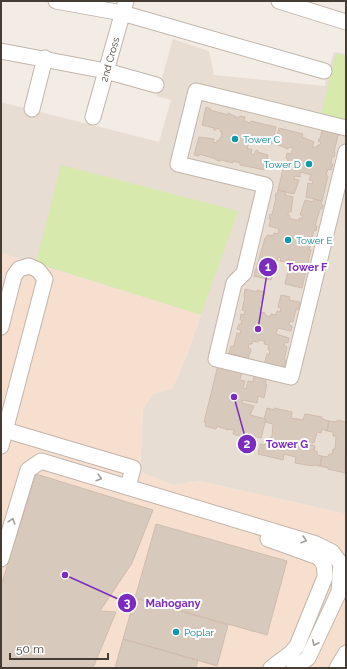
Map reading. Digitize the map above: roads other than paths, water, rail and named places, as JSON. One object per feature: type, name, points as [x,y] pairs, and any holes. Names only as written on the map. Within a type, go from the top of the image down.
[{"type":"street","points":[[56,1],[124,7],[324,71]]},
{"type":"street","points":[[280,1],[346,22]]},
{"type":"street","name":"2nd Cross","points":[[93,117],[124,7]]},
{"type":"street","points":[[1,51],[45,58],[106,71],[156,85]]},
{"type":"street","points":[[32,109],[45,58]]},
{"type":"street","points":[[346,128],[196,91],[178,164],[265,185],[244,273],[234,284],[216,359],[291,377],[340,205],[346,152]]},
{"type":"street","points":[[1,327],[14,276],[20,269],[29,266],[38,270],[45,279],[1,446]]},
{"type":"street","points":[[5,430],[133,468],[128,487]]},
{"type":"street","points":[[1,559],[28,470],[41,461],[316,544],[332,552],[341,564],[339,592],[308,658],[294,668]]},
{"type":"street","points":[[212,520],[318,557],[323,561],[325,569],[324,577],[298,646],[271,668]]},
{"type":"street","points":[[337,668],[346,653]]},
{"type":"place","name":"Tower C","points":[[235,139]]},
{"type":"place","name":"Tower D","points":[[309,164]]},
{"type":"place","name":"Tower E","points":[[288,240]]},
{"type":"place","name":"Tower F","points":[[258,329]]},
{"type":"place","name":"Tower G","points":[[234,397]]},
{"type":"place","name":"Mahogany","points":[[65,575]]},
{"type":"place","name":"Poplar","points":[[176,632]]}]
